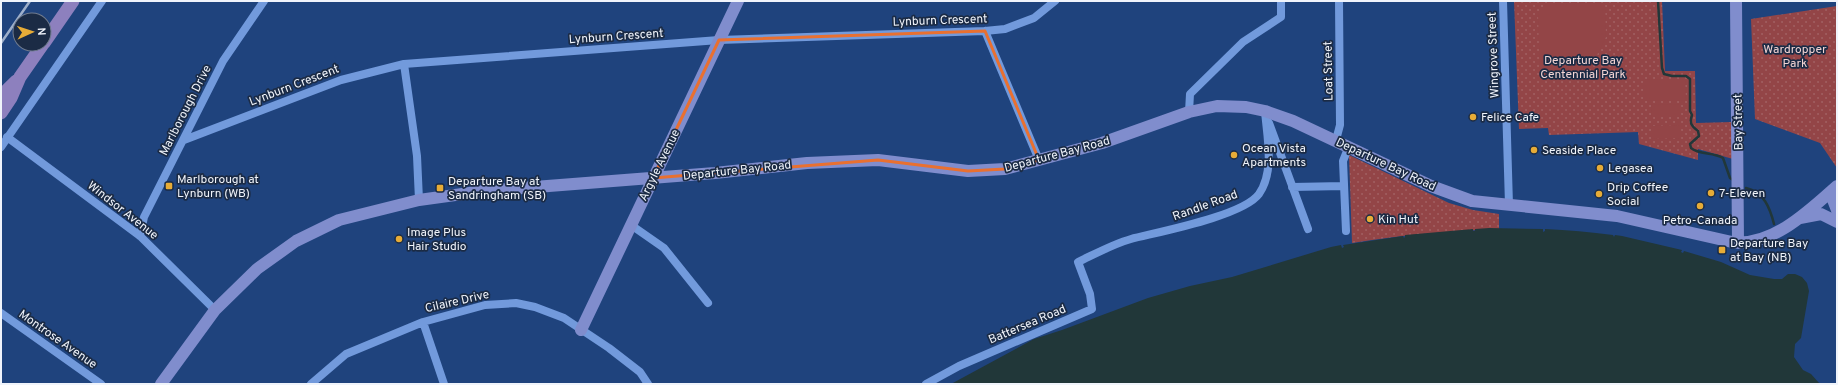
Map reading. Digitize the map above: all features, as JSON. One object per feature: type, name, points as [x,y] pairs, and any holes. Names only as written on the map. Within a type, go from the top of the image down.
[{"type":"main road","points":[[52,31],[73,1]]},
{"type":"main road","name":"Argyle Avenue","points":[[581,330],[738,1]]},
{"type":"main road","name":"Bay Street","points":[[1736,1],[1738,243]]},
{"type":"main road","points":[[1,96],[20,77],[38,52]]},
{"type":"main road","points":[[1,113],[11,98],[20,77]]},
{"type":"main road","name":"Departure Bay Road","points":[[161,384],[215,310],[257,269],[296,241],[339,220],[419,200],[484,191],[654,178],[807,163],[878,160],[968,171],[1005,169],[1102,143],[1189,112],[1217,106],[1246,107],[1265,110],[1336,140],[1431,186],[1459,197],[1490,204],[1574,210],[1617,216],[1738,243],[1761,240],[1797,218],[1834,189]]},
{"type":"main road","points":[[1834,189],[1837,210]]},
{"type":"main road","points":[[1797,218],[1821,214],[1837,222]]},
{"type":"street","points":[[1,147],[102,1]]},
{"type":"street","name":"Marlborough Drive","points":[[140,236],[144,217],[223,61],[264,1]]},
{"type":"street","name":"Lynburn Crescent","points":[[184,140],[341,80],[404,64],[719,40],[985,31],[1004,29],[1034,18],[1055,1]]},
{"type":"street","points":[[1189,112],[1190,94],[1242,42],[1281,17],[1281,1]]},
{"type":"street","name":"Loat Street","points":[[1336,140],[1340,125],[1339,1]]},
{"type":"street","name":"Wingrove Street","points":[[1503,1],[1509,205]]},
{"type":"street","points":[[985,31],[1039,160]]},
{"type":"street","points":[[404,64],[417,156],[419,200]]},
{"type":"street","points":[[1265,110],[1308,229]]},
{"type":"street","name":"Randle Road","points":[[1078,262],[1129,240],[1177,229],[1241,207],[1258,194],[1266,177],[1269,153],[1265,110]]},
{"type":"street","name":"Windsor Avenue","points":[[7,137],[140,236],[215,310]]},
{"type":"street","points":[[1346,231],[1343,161],[1348,146]]},
{"type":"street","points":[[1292,187],[1344,186]]},
{"type":"street","points":[[631,225],[664,248],[708,303]]},
{"type":"street","name":"Battersea Road","points":[[926,384],[959,366],[1092,309],[1090,294],[1078,262]]},
{"type":"street","name":"Cilaire Drive","points":[[311,384],[346,354],[422,322],[485,305],[516,303],[535,307],[564,318],[640,372],[648,384]]},
{"type":"street","name":"Montrose Avenue","points":[[1,313],[101,384]]},
{"type":"street","points":[[422,322],[444,384]]},
{"type":"highlighted area","points":[[985,31],[1039,160],[1005,169],[968,171],[878,160],[653,178],[719,40]]},
{"type":"green space","name":"Departure Bay Centennial Park","points":[[1514,1],[1662,1],[1665,71],[1695,71],[1696,123],[1732,122],[1733,159],[1698,149],[1698,160],[1639,144],[1638,132],[1549,135],[1548,128],[1519,129]]},
{"type":"green space","points":[[1605,3],[1606,37],[1594,61],[1580,73],[1562,77],[1540,77],[1538,13],[1545,5]]},
{"type":"green space","name":"Wardropper Park","points":[[1837,6],[1837,168],[1820,143],[1755,119],[1751,19]]},
{"type":"green space","points":[[1685,79],[1686,100],[1644,101],[1644,80]]},
{"type":"green space","points":[[1679,104],[1679,117],[1652,117],[1651,105]]},
{"type":"green space","points":[[1679,125],[1679,138],[1652,139],[1652,126]]},
{"type":"green space","points":[[1349,155],[1449,203],[1473,210],[1499,214],[1499,229],[1426,234],[1352,243]]},
{"type":"shaded area","points":[[1473,229],[1473,231],[1475,231],[1475,229],[1543,229],[1543,232],[1545,229],[1554,229],[1613,235],[1614,237],[1615,235],[1622,236],[1682,250],[1681,252],[1683,253],[1684,251],[1721,262],[1750,275],[1774,279],[1782,279],[1788,274],[1795,274],[1802,277],[1807,283],[1809,291],[1801,338],[1795,344],[1794,357],[1803,370],[1811,374],[1820,384],[951,384],[1034,339],[1148,298],[1190,286],[1232,277],[1331,247],[1341,245],[1342,248],[1344,247],[1343,245],[1403,236],[1404,238],[1405,235]]},
{"type":"waterway","points":[[1658,1],[1662,68],[1664,74],[1672,76],[1686,76],[1690,79],[1691,123],[1698,131],[1699,136],[1690,144],[1691,148],[1698,152],[1723,158],[1730,178],[1733,180]]},
{"type":"waterway","points":[[1746,188],[1762,197],[1768,207],[1774,224]]},
{"type":"railway","points":[[1,43],[30,1]]},
{"type":"place","name":"Felice Cafe","points":[[1473,117]]},
{"type":"place","name":"Seaside Place","points":[[1534,150]]},
{"type":"place","name":"Ocean Vista Apartments","points":[[1234,155]]},
{"type":"place","name":"Legasea","points":[[1600,168]]},
{"type":"place","name":"Marlborough at Lynburn (WB)","points":[[169,186]]},
{"type":"place","name":"Departure Bay at Sandringham (SB)","points":[[440,188]]},
{"type":"place","name":"7-Eleven","points":[[1711,193]]},
{"type":"place","name":"Drip Coffee Social","points":[[1599,194]]},
{"type":"place","name":"Petro-Canada","points":[[1700,206]]},
{"type":"place","name":"Kin Hut","points":[[1370,219]]},
{"type":"place","name":"Image Plus Hair Studio","points":[[399,239]]},
{"type":"place","name":"Departure Bay at Bay (NB)","points":[[1722,250]]}]
